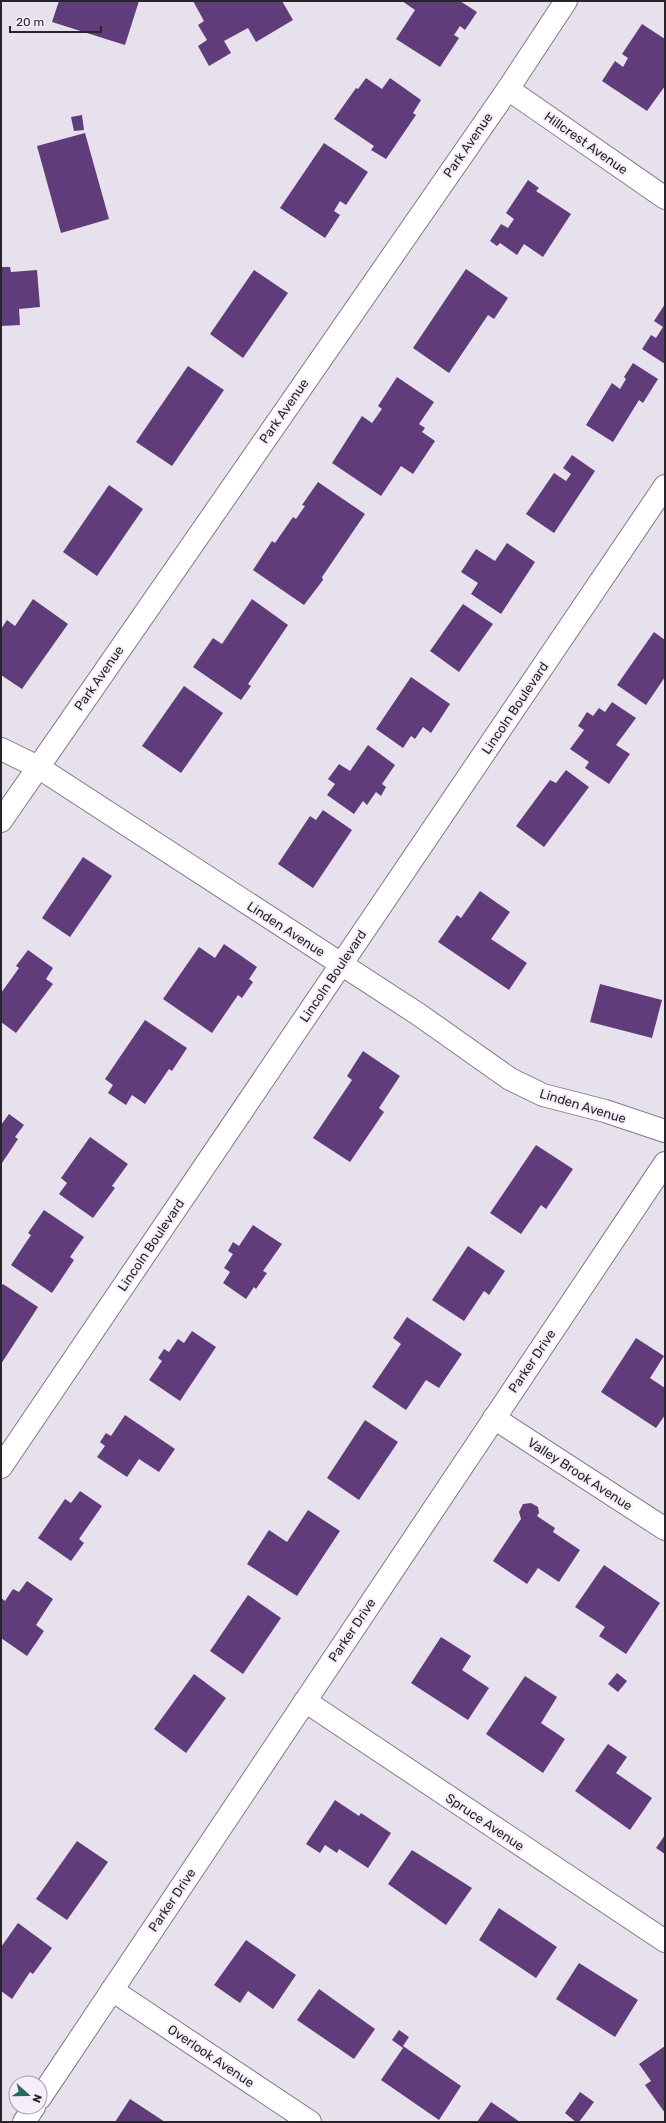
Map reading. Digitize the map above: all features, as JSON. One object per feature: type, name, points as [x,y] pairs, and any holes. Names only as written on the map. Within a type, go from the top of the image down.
[{"type":"street","name":"Park Avenue","points":[[1,821],[508,88],[566,1]]},
{"type":"street","name":"Hillcrest Avenue","points":[[508,88],[665,198]]},
{"type":"street","name":"Lincoln Boulevard","points":[[1,1467],[665,486]]},
{"type":"street","name":"Linden Avenue","points":[[1,749],[38,767],[418,1014],[510,1079],[543,1095],[605,1111],[665,1131]]},
{"type":"street","name":"Parker Drive","points":[[48,2086],[665,1163]]},
{"type":"street","name":"Valley Brook Avenue","points":[[494,1418],[665,1529]]},
{"type":"street","name":"Spruce Avenue","points":[[305,1701],[665,1941]]},
{"type":"street","name":"Overlook Avenue","points":[[112,1990],[310,2122]]},
{"type":"building","points":[[59,1],[139,1],[125,45],[52,22]]},
{"type":"building","points":[[193,1],[282,1],[293,20],[256,42],[248,28],[224,41],[231,53],[209,66],[198,46],[207,40],[198,25],[204,21]]},
{"type":"building","points":[[402,1],[460,1],[477,12],[465,30],[460,26],[454,35],[459,38],[440,67],[396,39],[415,10]]},
{"type":"building","points":[[642,24],[665,39],[665,86],[647,111],[602,81],[615,61],[623,67],[628,58],[622,54]]},
{"type":"building","points":[[366,78],[382,89],[390,78],[421,100],[413,113],[416,115],[386,159],[371,150],[374,146],[334,119],[356,88],[358,89]]},
{"type":"building","points":[[82,115],[84,130],[74,131],[71,117]]},
{"type":"building","points":[[85,133],[109,219],[61,233],[37,146]]},
{"type":"building","points":[[324,143],[368,172],[346,205],[340,201],[334,211],[340,215],[325,238],[280,208]]},
{"type":"building","points":[[528,180],[539,188],[536,191],[571,214],[543,257],[524,244],[517,255],[500,243],[497,246],[490,241],[501,224],[508,228],[514,219],[506,213]]},
{"type":"building","points":[[1,267],[10,267],[11,272],[37,270],[40,307],[19,309],[20,325],[1,326]]},
{"type":"building","points":[[466,269],[508,298],[494,319],[488,315],[449,373],[413,348]]},
{"type":"building","points":[[254,270],[288,293],[243,358],[210,334]]},
{"type":"building","points":[[665,304],[665,364],[642,349],[651,335],[656,338],[663,327],[654,321]]},
{"type":"building","points":[[633,363],[658,379],[643,403],[639,400],[613,442],[586,425],[612,383],[620,389],[626,379],[624,377]]},
{"type":"building","points":[[188,366],[224,390],[172,466],[136,442]]},
{"type":"building","points":[[397,377],[434,402],[419,424],[425,428],[422,432],[435,441],[413,474],[401,466],[381,496],[332,463],[362,416],[372,423],[382,409],[378,406]]},
{"type":"building","points":[[572,455],[595,471],[554,533],[526,514],[554,473],[566,481],[571,474],[563,468]]},
{"type":"building","points":[[318,482],[365,514],[322,577],[323,580],[304,605],[253,570],[272,541],[275,543],[293,517],[296,519],[305,506],[302,505]]},
{"type":"building","points":[[109,485],[143,509],[97,576],[63,552]]},
{"type":"building","points":[[507,543],[535,562],[501,614],[471,594],[478,583],[461,572],[476,549],[495,561]]},
{"type":"building","points":[[33,599],[68,624],[22,689],[1,675],[1,629],[7,620],[15,626]]},
{"type":"building","points":[[252,599],[288,625],[248,684],[251,686],[241,700],[193,667],[213,638],[222,644]]},
{"type":"building","points":[[463,604],[493,624],[459,672],[430,651]]},
{"type":"building","points":[[654,632],[665,640],[665,677],[646,705],[617,685]]},
{"type":"building","points":[[411,677],[450,704],[431,733],[423,727],[415,739],[411,736],[403,748],[376,729]]},
{"type":"building","points":[[184,686],[223,713],[181,773],[142,746]]},
{"type":"building","points":[[612,702],[636,718],[616,745],[630,754],[609,784],[585,768],[589,762],[570,749],[584,730],[578,726],[587,712],[593,716],[599,708],[605,712]]},
{"type":"building","points":[[368,745],[395,765],[382,784],[386,787],[381,796],[376,792],[367,805],[363,801],[354,814],[327,795],[335,784],[328,779],[339,764],[350,771]]},
{"type":"building","points":[[566,770],[589,787],[544,847],[516,826],[550,780],[556,783]]},
{"type":"building","points":[[323,810],[352,830],[313,888],[278,864],[310,816],[316,820]]},
{"type":"building","points":[[83,857],[112,876],[70,937],[42,918]]},
{"type":"building","points":[[480,891],[510,912],[491,939],[527,963],[509,990],[438,942],[457,915],[461,918]]},
{"type":"building","points":[[224,944],[257,967],[249,979],[253,982],[242,998],[238,995],[212,1033],[163,999],[199,947],[215,958]]},
{"type":"building","points":[[28,950],[53,968],[46,979],[53,984],[16,1033],[1,1022],[1,993],[19,968],[16,966]]},
{"type":"building","points":[[600,984],[662,1000],[652,1038],[590,1022]]},
{"type":"building","points":[[145,1020],[187,1048],[172,1071],[169,1069],[145,1104],[132,1095],[126,1105],[108,1093],[113,1085],[105,1079]]},
{"type":"building","points":[[363,1051],[400,1076],[379,1108],[384,1112],[350,1162],[313,1138],[352,1080],[347,1076]]},
{"type":"building","points":[[9,1114],[24,1125],[15,1137],[18,1139],[2,1163],[1,1125]]},
{"type":"building","points":[[90,1137],[128,1164],[112,1186],[115,1188],[93,1218],[59,1194],[67,1183],[61,1178]]},
{"type":"building","points":[[536,1145],[573,1169],[546,1209],[541,1205],[521,1234],[490,1213]]},
{"type":"building","points":[[44,1210],[84,1237],[70,1257],[74,1260],[52,1293],[11,1265],[31,1235],[28,1233]]},
{"type":"building","points":[[253,1225],[282,1244],[263,1271],[267,1273],[256,1289],[254,1287],[246,1299],[223,1283],[230,1272],[224,1268],[233,1254],[228,1251],[233,1242],[239,1246]]},
{"type":"building","points":[[468,1246],[505,1271],[489,1295],[484,1291],[464,1321],[432,1300]]},
{"type":"building","points":[[3,1284],[38,1307],[1,1364],[1,1287]]},
{"type":"building","points":[[407,1317],[462,1354],[439,1388],[426,1380],[406,1410],[372,1387],[401,1344],[393,1338]]},
{"type":"building","points":[[192,1331],[216,1347],[180,1401],[149,1380],[162,1361],[158,1358],[164,1349],[169,1352],[178,1339],[184,1343]]},
{"type":"building","points":[[636,1338],[664,1356],[650,1378],[665,1388],[665,1415],[656,1428],[601,1392]]},
{"type":"building","points":[[125,1415],[175,1449],[159,1472],[139,1459],[127,1477],[97,1457],[105,1446],[100,1442],[106,1433],[111,1436]]},
{"type":"building","points":[[365,1420],[398,1442],[359,1500],[327,1478]]},
{"type":"building","points":[[80,1491],[102,1506],[79,1539],[84,1543],[71,1561],[38,1538],[65,1499],[71,1503]]},
{"type":"building","points":[[531,1503],[538,1507],[539,1513],[537,1516],[555,1528],[553,1532],[580,1550],[559,1582],[538,1568],[527,1584],[493,1561],[521,1519],[519,1512],[523,1504]]},
{"type":"building","points":[[308,1510],[340,1531],[297,1596],[247,1564],[269,1530],[287,1542]]},
{"type":"building","points":[[604,1565],[660,1603],[626,1654],[599,1636],[605,1627],[575,1607]]},
{"type":"building","points":[[27,1581],[53,1599],[36,1625],[44,1631],[27,1656],[1,1638],[1,1598],[5,1601],[13,1589],[19,1592]]},
{"type":"building","points":[[248,1595],[281,1618],[243,1674],[210,1651]]},
{"type":"building","points":[[441,1637],[471,1656],[462,1670],[489,1688],[468,1720],[411,1683]]},
{"type":"building","points":[[617,1673],[627,1681],[618,1692],[608,1684]]},
{"type":"building","points":[[194,1674],[226,1698],[186,1753],[154,1729]]},
{"type":"building","points":[[525,1676],[557,1697],[541,1723],[565,1739],[543,1773],[486,1734]]},
{"type":"building","points":[[608,1744],[627,1757],[616,1773],[652,1798],[630,1830],[575,1791]]},
{"type":"building","points":[[335,1800],[359,1816],[361,1813],[391,1833],[368,1868],[339,1849],[337,1853],[325,1845],[320,1853],[306,1844]]},
{"type":"building","points":[[665,1835],[665,1854],[656,1848]]},
{"type":"building","points":[[77,1841],[108,1862],[67,1920],[36,1899]]},
{"type":"building","points":[[412,1850],[472,1888],[446,1925],[388,1884]]},
{"type":"building","points":[[499,1908],[557,1947],[536,1978],[479,1940]]},
{"type":"building","points":[[18,1923],[52,1948],[33,1974],[30,1972],[12,1999],[1,1991],[1,1947]]},
{"type":"building","points":[[246,1940],[296,1975],[273,2009],[248,1991],[240,2003],[214,1985]]},
{"type":"building","points":[[579,1963],[638,2000],[615,2037],[556,1999]]},
{"type":"building","points":[[319,1989],[375,2029],[354,2059],[297,2020]]},
{"type":"building","points":[[399,2030],[409,2037],[403,2046],[461,2086],[439,2120],[381,2080],[403,2048],[392,2040]]},
{"type":"building","points":[[665,2046],[665,2113],[645,2085],[651,2081],[639,2064]]},
{"type":"building","points":[[580,2092],[594,2102],[579,2122],[576,2122],[565,2113]]},
{"type":"building","points":[[130,2099],[165,2122],[115,2122]]},
{"type":"building","points":[[491,2102],[520,2122],[477,2122]]}]
